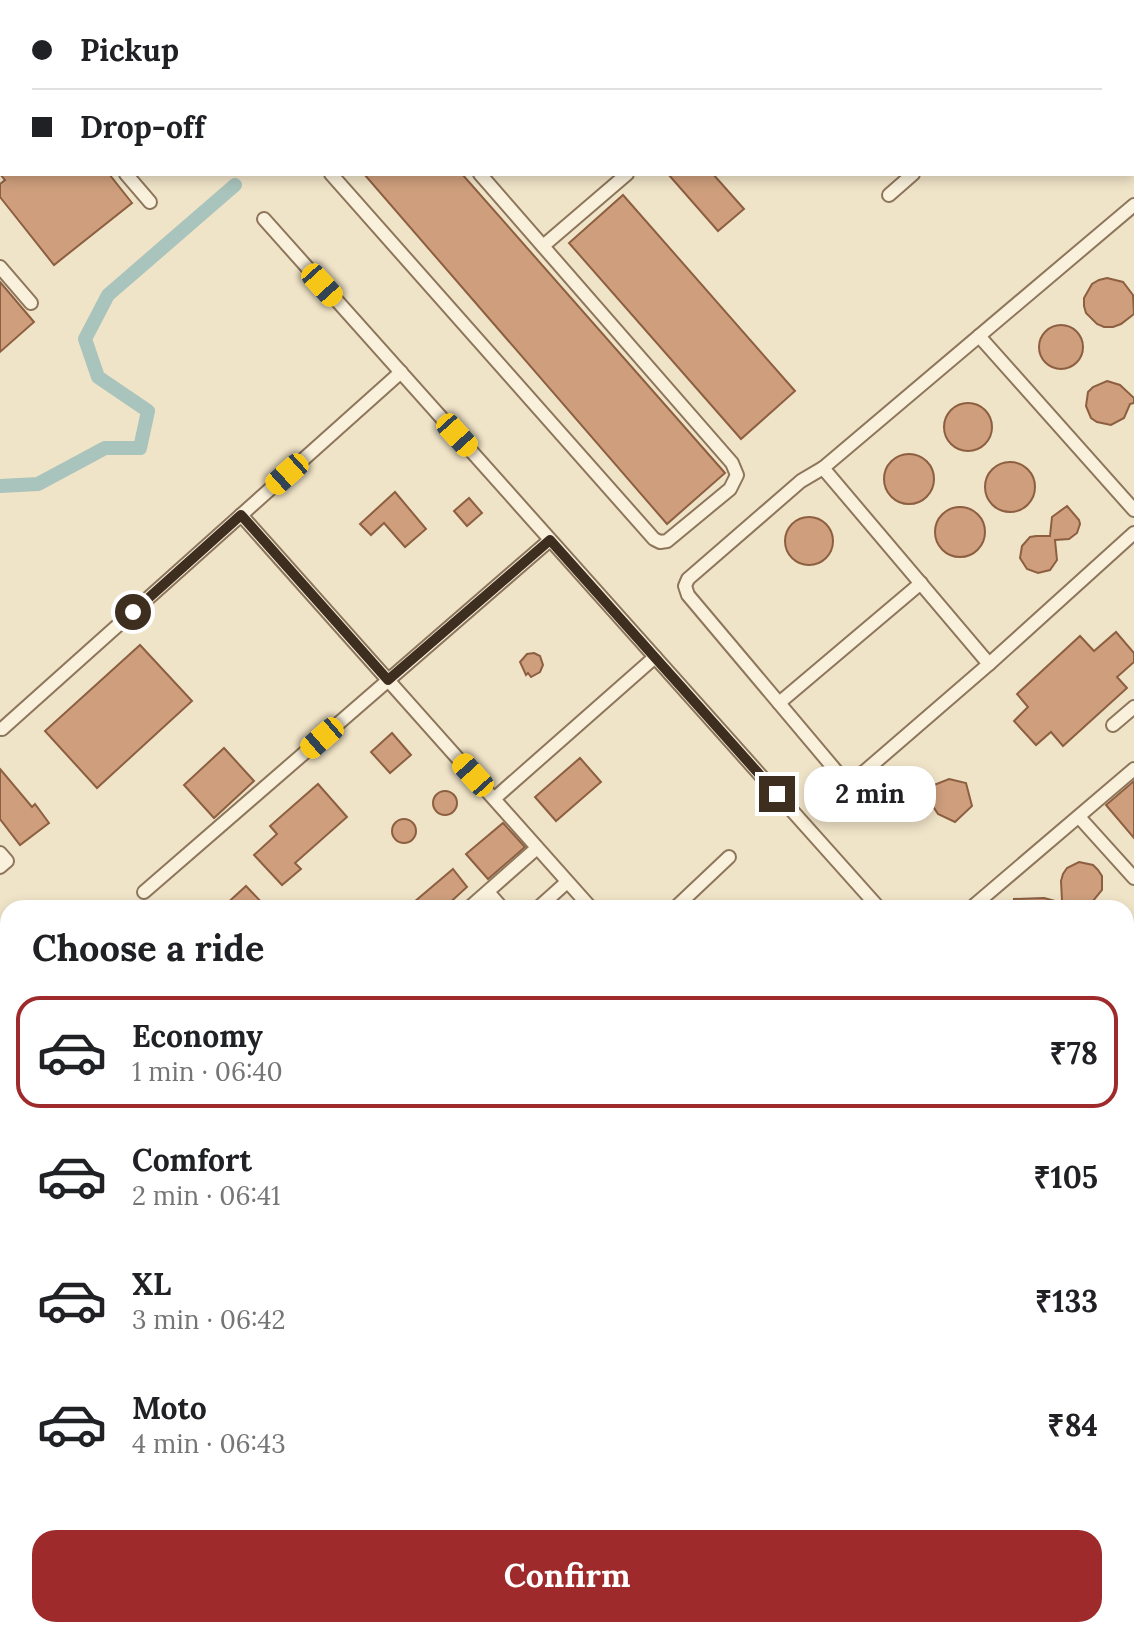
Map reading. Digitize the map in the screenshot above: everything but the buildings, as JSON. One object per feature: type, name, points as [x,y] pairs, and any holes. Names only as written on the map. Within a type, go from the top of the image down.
[{"type":"street","points":[[128,176],[150,202]]},
{"type":"street","points":[[333,176],[654,539],[667,541],[730,489],[737,475],[732,463],[482,176]]},
{"type":"street","points":[[543,246],[625,176]]},
{"type":"street","points":[[889,195],[911,176]]},
{"type":"street","points":[[1134,205],[823,468],[801,481],[688,579],[685,586],[688,595],[837,772],[850,779],[864,772],[989,664],[1134,533]]},
{"type":"street","points":[[264,219],[872,900]]},
{"type":"street","points":[[0,267],[31,303]]},
{"type":"street","points":[[979,336],[1134,510]]},
{"type":"street","points":[[2,729],[401,372]]},
{"type":"street","points":[[823,468],[989,664]]},
{"type":"street","points":[[241,515],[584,900]]},
{"type":"street","points":[[144,892],[550,540]]},
{"type":"street","points":[[779,703],[921,583]]},
{"type":"street","points":[[495,798],[655,657]]},
{"type":"street","points":[[1113,725],[1134,707]]},
{"type":"street","points":[[980,900],[1134,769]]},
{"type":"street","points":[[1079,817],[1134,878]]},
{"type":"street","points":[[478,900],[537,848]]},
{"type":"street","points":[[0,853],[7,861],[0,867]]},
{"type":"street","points":[[683,900],[729,857]]},
{"type":"street","points":[[547,900],[567,882]]},
{"type":"street","points":[[488,892],[495,900]]},
{"type":"waterway","points":[[0,486],[38,484],[105,448],[140,448],[148,411],[98,377],[85,339],[108,295],[235,185]]},
{"type":"route","points":[[133,612],[241,515],[388,680],[550,540],[777,794]]}]
